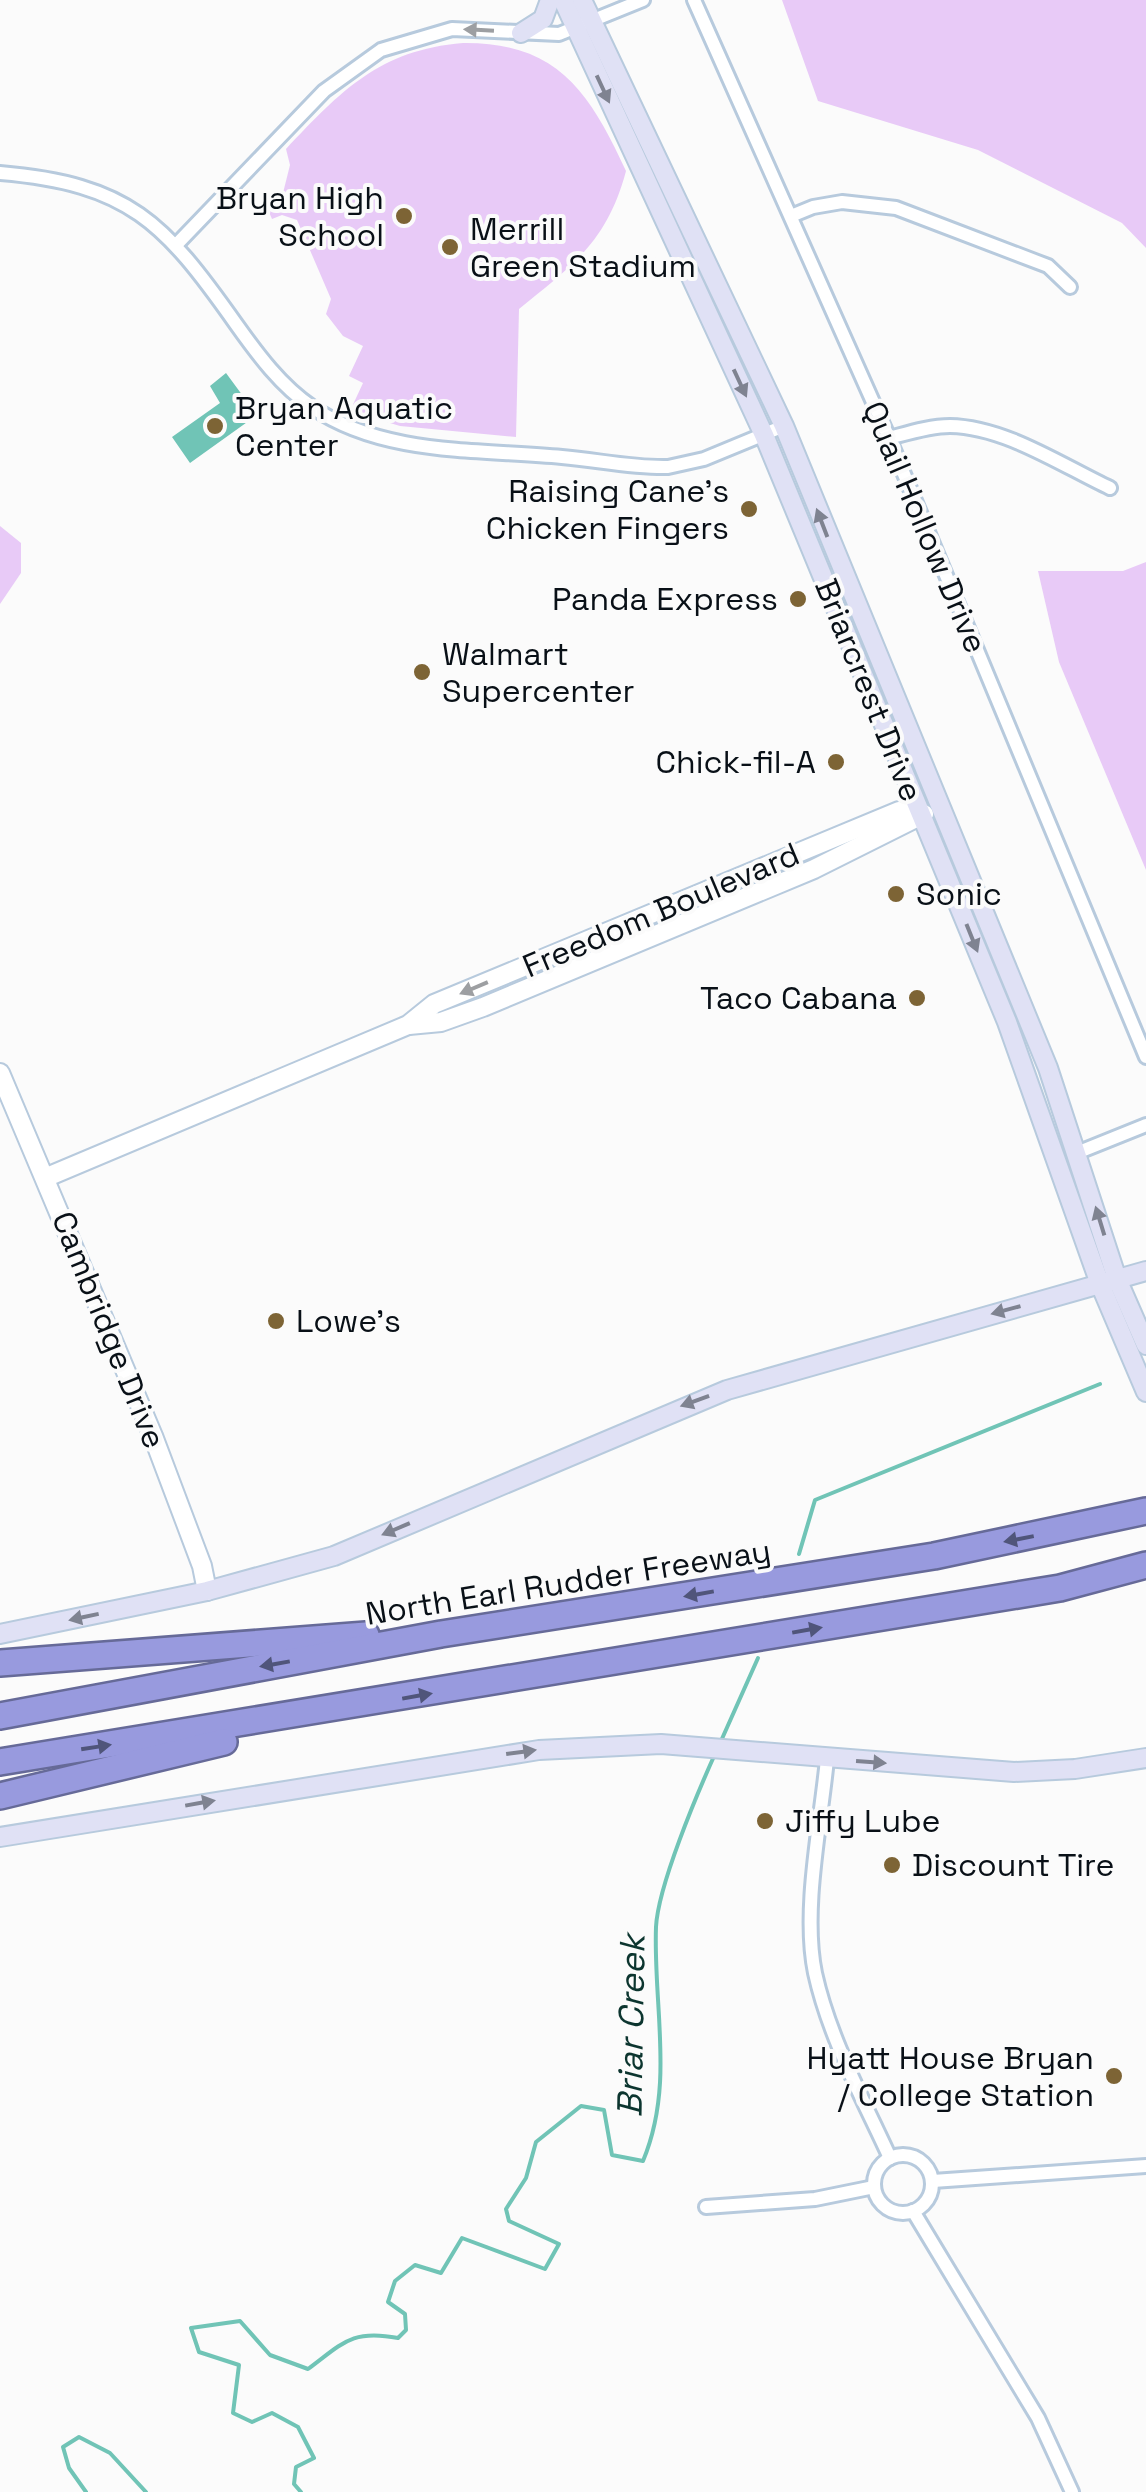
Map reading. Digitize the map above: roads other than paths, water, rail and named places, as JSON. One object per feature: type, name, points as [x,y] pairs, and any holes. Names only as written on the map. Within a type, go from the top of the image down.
[{"type":"highway","name":"North Earl Rudder Freeway","points":[[0,1716],[441,1634],[934,1556],[1146,1511]]},
{"type":"highway","points":[[0,1762],[1060,1588],[1146,1565]]},
{"type":"highway","points":[[0,1663],[319,1636],[441,1634]]},
{"type":"highway","points":[[0,1796],[370,1704]]},
{"type":"main road","points":[[522,33],[543,18],[550,0]]},
{"type":"main road","name":"Briarcrest Drive","points":[[563,0],[583,26],[784,426],[1079,1152],[1109,1281],[1146,1345]]},
{"type":"main road","name":"Briarcrest Drive","points":[[582,0],[583,26],[764,434],[1007,1022],[1109,1281],[1146,1392]]},
{"type":"main road","points":[[0,1634],[207,1591],[334,1556],[727,1390],[1146,1271]]},
{"type":"main road","points":[[0,1837],[539,1750],[661,1744],[707,1746],[1014,1772],[1075,1769],[1146,1758]]},
{"type":"street","points":[[178,244],[317,98],[366,58],[426,33],[462,29],[553,34],[583,26],[643,0]]},
{"type":"street","name":"Quail Hollow Drive","points":[[694,0],[889,438],[1146,1057]]},
{"type":"street","points":[[0,173],[92,187],[140,214],[178,244],[284,384],[322,414],[366,434],[410,443],[655,467],[693,463],[784,426]]},
{"type":"street","points":[[790,216],[842,202],[896,208],[1048,266],[1070,287]]},
{"type":"street","points":[[889,438],[950,426],[977,430],[1008,439],[1110,488]]},
{"type":"street","name":"Freedom Boulevard","points":[[408,1025],[441,1022],[554,977],[878,840],[940,807]]},
{"type":"street","name":"Freedom Boulevard","points":[[47,1178],[408,1025],[434,1004],[737,878],[899,811],[920,816]]},
{"type":"street","points":[[737,878],[745,897]]},
{"type":"street","points":[[649,915],[657,934]]},
{"type":"street","points":[[546,958],[554,977]]},
{"type":"street","name":"Cambridge Drive","points":[[0,1073],[152,1436],[202,1566],[207,1591]]},
{"type":"street","points":[[1079,1152],[1146,1126]]},
{"type":"street","points":[[827,1759],[812,1915],[814,1971],[834,2032],[890,2158]]},
{"type":"street","points":[[901,2156],[919,2160],[933,2181],[931,2197],[913,2211],[901,2213],[877,2200],[874,2188],[875,2175],[890,2158],[901,2156]]},
{"type":"street","points":[[933,2181],[1146,2166]]},
{"type":"street","points":[[706,2208],[815,2199],[874,2188]]},
{"type":"street","points":[[913,2211],[1038,2418],[1072,2492]]},
{"type":"waterway","name":"Briar Creek","points":[[799,1554],[815,1500],[1100,1384]]},
{"type":"waterway","name":"Briar Creek","points":[[721,1741],[758,1658]]},
{"type":"waterway","name":"Briar Creek","points":[[301,2492],[294,2484],[296,2467],[314,2458],[298,2427],[272,2413],[252,2422],[233,2413],[239,2365],[199,2352],[191,2328],[240,2321],[270,2355],[308,2369],[349,2340],[369,2335],[398,2338],[406,2330],[405,2314],[388,2302],[395,2281],[415,2265],[441,2273],[462,2238],[545,2269],[559,2244],[509,2221],[506,2209],[526,2178],[536,2142],[581,2106],[604,2110],[612,2155],[643,2161],[653,2132],[660,2074],[658,1909],[680,1840],[715,1754]]},
{"type":"waterway","name":"Briar Creek","points":[[86,2492],[69,2468],[63,2447],[79,2437],[110,2453],[146,2492]]},
{"type":"place","name":"Bryan High School","points":[[404,216]]},
{"type":"place","name":"Merrill Green Stadium","points":[[450,247]]},
{"type":"place","name":"Bryan Aquatic Center","points":[[215,426]]},
{"type":"place","name":"Raising Cane's Chicken Fingers","points":[[749,509]]},
{"type":"place","name":"Panda Express","points":[[798,599]]},
{"type":"place","name":"Walmart Supercenter","points":[[422,672]]},
{"type":"place","name":"Chick-fil-A","points":[[836,762]]},
{"type":"place","name":"Sonic","points":[[896,894]]},
{"type":"place","name":"Taco Cabana","points":[[917,998]]},
{"type":"place","name":"Lowe's","points":[[276,1321]]},
{"type":"place","name":"Jiffy Lube","points":[[765,1821]]},
{"type":"place","name":"Discount Tire","points":[[892,1865]]},
{"type":"place","name":"Hyatt House Bryan / College Station","points":[[1114,2076]]}]
